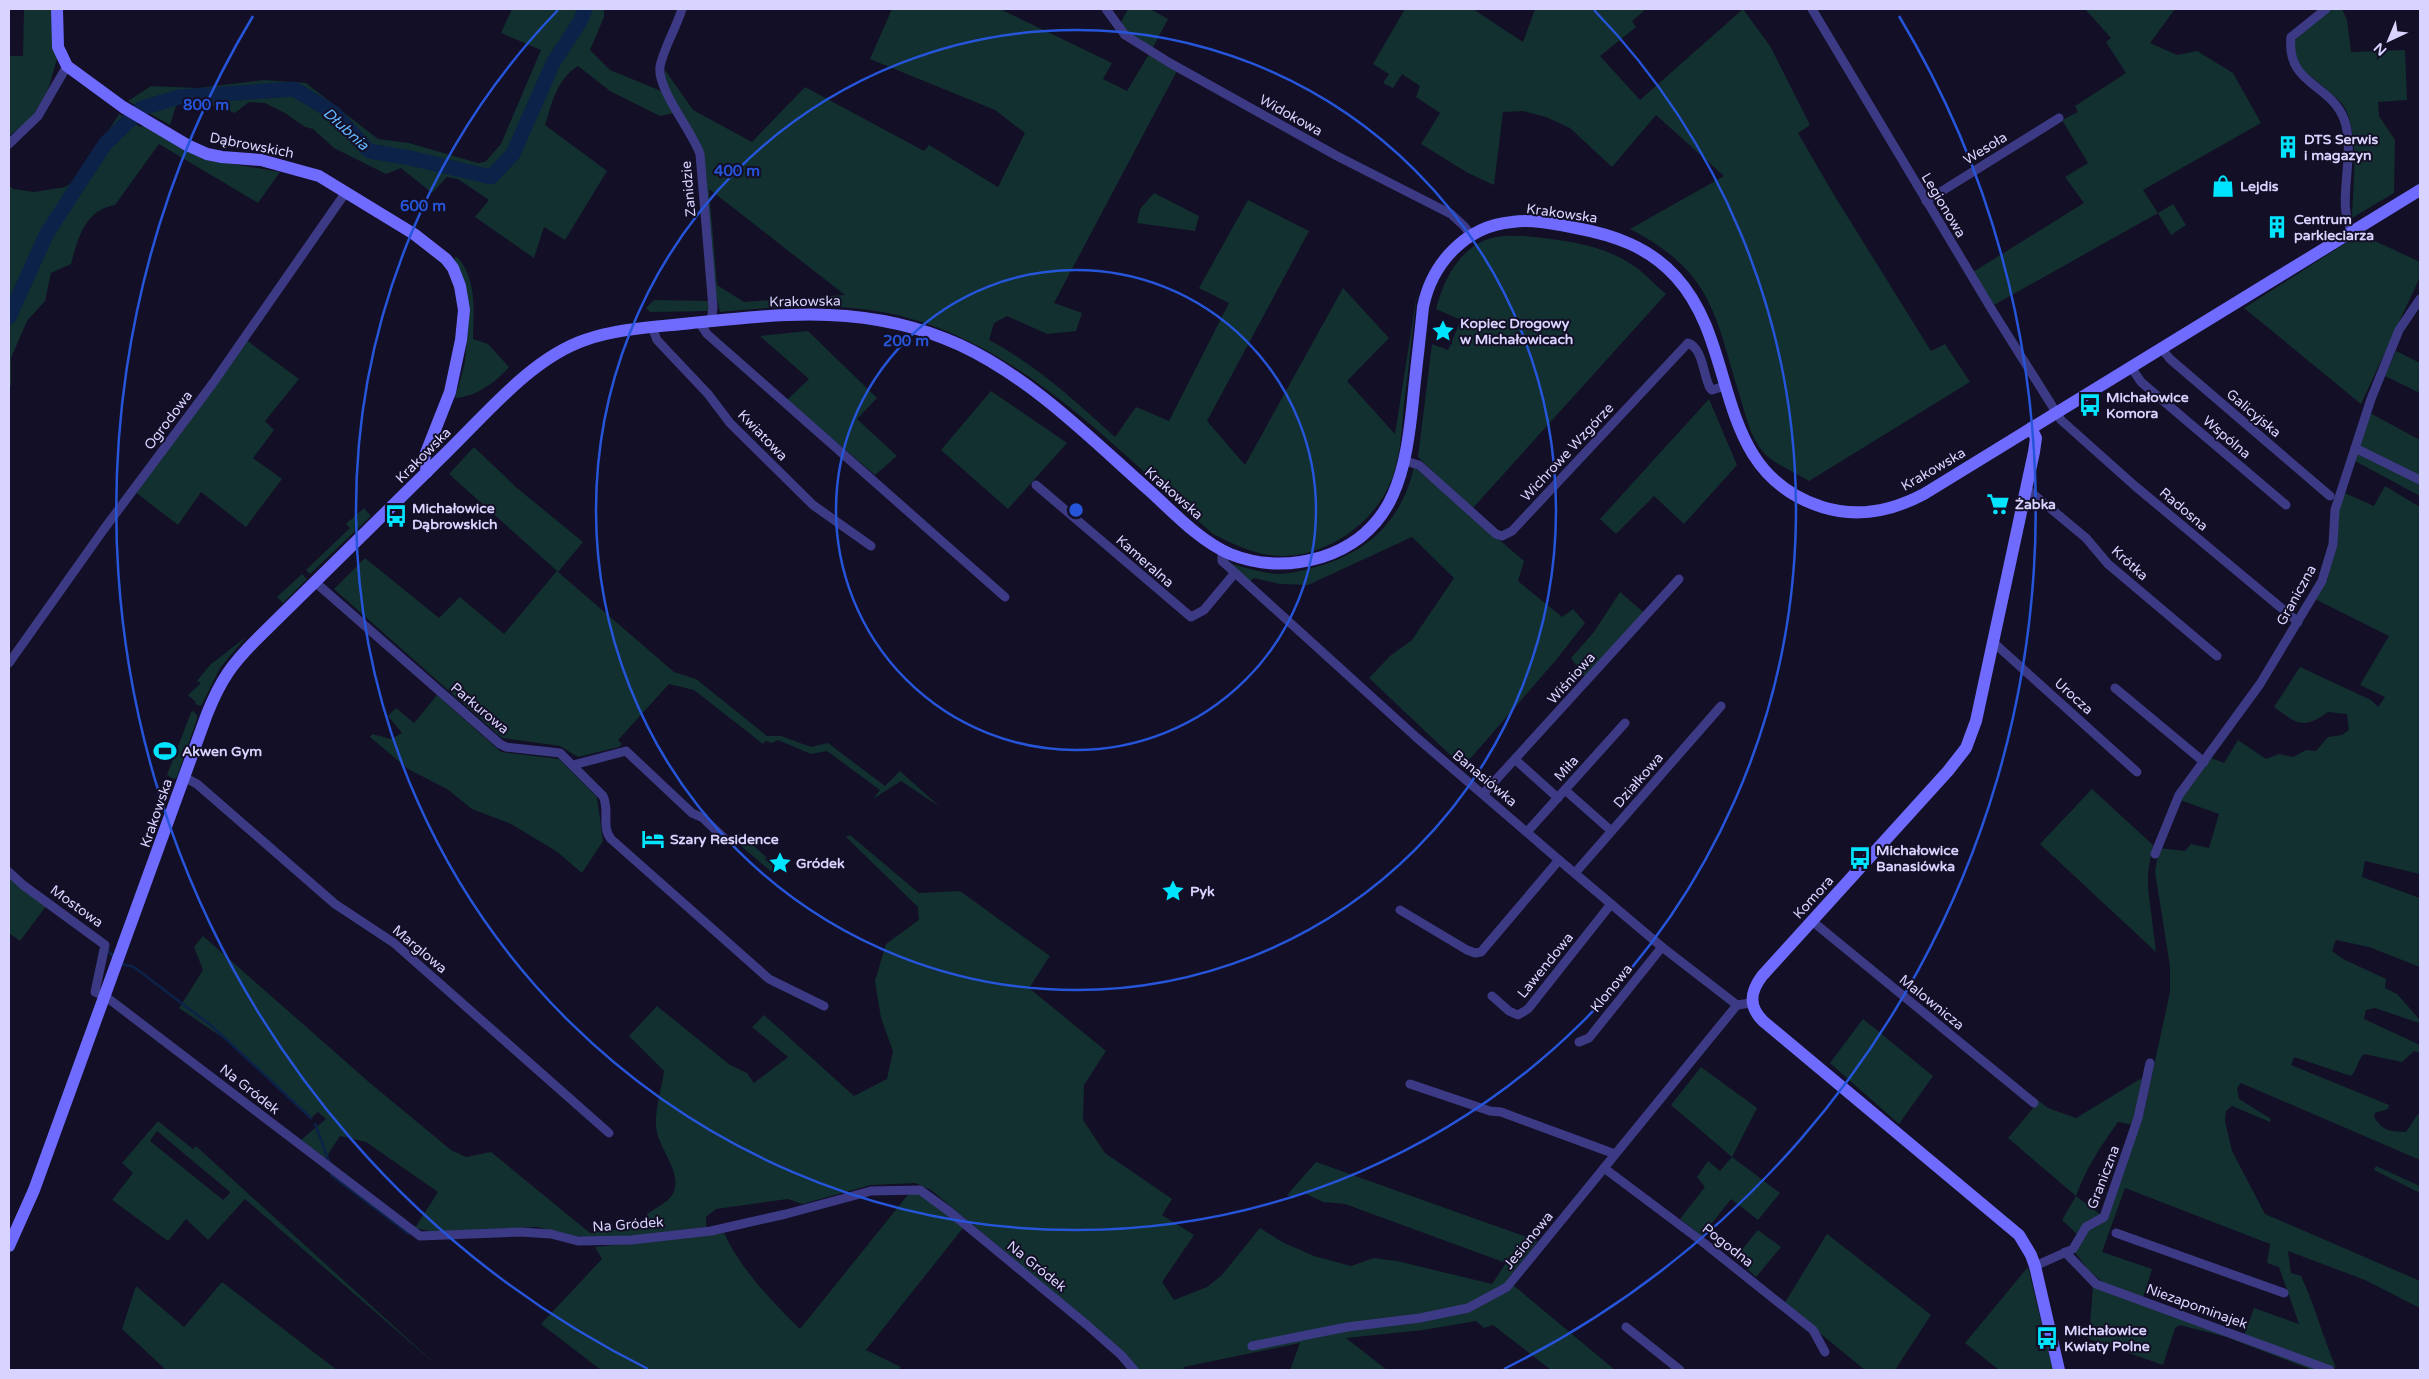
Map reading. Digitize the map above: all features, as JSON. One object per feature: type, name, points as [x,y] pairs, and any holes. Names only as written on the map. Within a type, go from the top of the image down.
[{"type":"main road","points":[[57,9],[58,46],[67,66]]},
{"type":"main road","name":"Dąbrowskich","points":[[67,66],[123,106],[187,145],[222,158],[261,160],[320,176],[414,234],[443,255],[453,268],[460,286],[464,310],[456,370],[450,392],[424,458],[427,472]]},
{"type":"main road","name":"Krakowska","points":[[9,1246],[34,1190],[216,692],[229,668],[525,377],[551,357],[575,344],[600,335],[652,327],[790,314],[835,314],[892,322],[955,343],[983,357],[1035,392],[1184,522],[1222,550],[1254,561],[1279,564],[1296,563],[1330,554],[1359,536],[1379,518],[1394,494],[1405,461],[1425,296],[1439,266],[1455,248],[1471,235],[1503,223],[1533,222],[1599,233],[1640,248],[1668,268],[1692,297],[1707,328],[1739,430],[1756,460],[1769,476],[1804,500],[1828,509],[1845,512],[1874,511],[1909,501],[2162,349],[2420,190]]},
{"type":"main road","name":"Komora","points":[[1751,1003],[1755,985],[1952,767],[1966,748],[1976,721],[2036,442],[2032,428]]},
{"type":"main road","points":[[1751,1003],[1755,1012],[1763,1021],[2012,1229],[2026,1245],[2035,1266],[2060,1370]]},
{"type":"street","name":"Zanidzie","points":[[682,9],[660,67],[661,82],[694,139],[700,154],[713,308],[705,322]]},
{"type":"street","name":"Widokowa","points":[[1106,9],[1120,30],[1132,40],[1337,156],[1451,214],[1471,235]]},
{"type":"street","name":"Legionowa","points":[[1812,9],[1926,201],[2056,412]]},
{"type":"street","points":[[2326,9],[2291,37],[2291,57],[2302,76],[2334,102],[2346,126],[2349,163],[2345,214],[2352,232]]},
{"type":"street","points":[[9,144],[38,116],[67,66]]},
{"type":"street","name":"Wesoła","points":[[1926,201],[2059,118]]},
{"type":"street","name":"Ogrodowa","points":[[9,663],[104,528],[208,390],[346,192]]},
{"type":"street","name":"Graniczna","points":[[2155,854],[2180,795],[2260,684],[2322,581],[2333,544],[2335,510],[2371,399],[2399,330],[2420,299]]},
{"type":"street","points":[[705,322],[707,334],[1005,597]]},
{"type":"street","name":"Kwiatowa","points":[[652,327],[656,340],[708,394],[730,422],[813,505],[871,546]]},
{"type":"street","name":"Wichrowe Wzgórze","points":[[1405,461],[1419,466],[1496,534],[1502,536],[1512,531],[1688,343],[1694,345],[1698,352],[1710,388],[1712,390],[1725,386]]},
{"type":"street","name":"Galicyjska","points":[[2162,349],[2170,359],[2330,496]]},
{"type":"street","name":"Wspólna","points":[[2130,368],[2141,382],[2286,505]]},
{"type":"street","name":"Radosna","points":[[2056,412],[2069,428],[2135,486],[2298,622]]},
{"type":"street","points":[[2355,448],[2420,480]]},
{"type":"street","name":"Kameralna","points":[[1036,485],[1191,617],[1204,610],[1234,574]]},
{"type":"street","name":"Krótka","points":[[2026,488],[2086,538],[2108,564],[2217,656]]},
{"type":"street","name":"Banasiówka","points":[[1222,550],[1222,561],[1234,574],[1482,794],[1662,947],[1737,1005]]},
{"type":"street","name":"Wiśniowa","points":[[1482,794],[1679,579]]},
{"type":"street","name":"Parkurowa","points":[[315,582],[500,744],[514,748],[555,751],[573,765],[603,796],[606,804],[606,830],[611,839],[769,979],[824,1006]]},
{"type":"street","name":"Urocza","points":[[1993,642],[2136,772]]},
{"type":"street","points":[[2115,688],[2204,762]]},
{"type":"street","name":"Działkowa","points":[[1575,873],[1721,706]]},
{"type":"street","name":"Miła","points":[[1527,832],[1625,723]]},
{"type":"street","points":[[573,765],[626,752],[692,813],[703,818],[727,841]]},
{"type":"street","points":[[1519,763],[1558,798]]},
{"type":"street","name":"Marglowa","points":[[184,777],[197,784],[348,914],[394,943],[609,1133]]},
{"type":"street","points":[[1565,790],[1608,828]]},
{"type":"street","points":[[1400,910],[1467,950],[1475,953],[1481,952],[1559,860]]},
{"type":"street","name":"Mostowa","points":[[9,872],[23,885],[105,945],[95,992],[105,996]]},
{"type":"street","name":"Lawendowa","points":[[1492,996],[1509,1011],[1518,1015],[1528,1009],[1612,904]]},
{"type":"street","name":"Malownicza","points":[[1812,921],[2034,1103]]},
{"type":"street","name":"Klonowa","points":[[1579,1042],[1589,1038],[1662,947]]},
{"type":"street","name":"Na Gródek","points":[[105,996],[420,1236],[520,1232],[551,1234],[578,1241],[631,1240],[710,1231],[871,1191],[920,1190],[950,1212],[1087,1324],[1122,1355],[1134,1370]]},
{"type":"street","points":[[1737,1005],[1751,1003]]},
{"type":"street","name":"Jesionowa","points":[[1252,1346],[1346,1327],[1420,1318],[1468,1308],[1507,1287],[1737,1005]]},
{"type":"street","name":"Graniczna","points":[[2035,1266],[2073,1249],[2086,1226],[2104,1218],[2138,1118],[2150,1064]]},
{"type":"street","points":[[1410,1084],[1490,1111],[1501,1112],[1616,1154]]},
{"type":"street","name":"Pogodna","points":[[1604,1168],[1704,1243],[1813,1330],[1825,1352]]},
{"type":"street","points":[[2116,1233],[2284,1293]]},
{"type":"street","name":"Niezapominajek","points":[[2065,1252],[2096,1284],[2330,1370]]},
{"type":"street","points":[[1626,1327],[1680,1370]]},
{"type":"green space","points":[[24,9],[53,9],[52,23],[57,59],[48,90],[30,120],[9,136],[9,56],[23,56]]},
{"type":"green space","points":[[512,9],[604,9],[604,17],[590,50],[610,70],[661,91],[674,113],[660,116],[610,91],[578,66],[571,71],[556,92],[545,125],[607,171],[565,240],[544,227],[534,258],[475,217],[489,200],[458,179],[447,177],[432,193],[401,168],[386,174],[334,148],[313,129],[305,127],[285,113],[265,103],[249,102],[235,113],[206,104],[183,104],[176,106],[170,125],[128,101],[151,86],[198,88],[264,80],[306,83],[378,139],[409,143],[478,163],[485,162],[501,144],[541,50],[501,33]]},
{"type":"green space","points":[[892,9],[1000,9],[1112,63],[1103,79],[1127,91],[1149,54],[1177,71],[1054,303],[1082,313],[1076,331],[1047,334],[1007,316],[994,323],[989,340],[1040,372],[1115,437],[1136,407],[1169,421],[1229,303],[1199,288],[1248,200],[1309,231],[1207,421],[1245,465],[1343,288],[1389,338],[1347,381],[1395,434],[1418,287],[1398,456],[1394,473],[1386,492],[1375,509],[1343,537],[1324,547],[1304,554],[1284,556],[1256,552],[1237,546],[1213,534],[1091,425],[1049,391],[1004,361],[956,335],[906,317],[852,308],[802,306],[720,312],[712,281],[704,169],[664,82],[665,70],[693,110],[752,142],[805,87],[924,151],[929,145],[998,187],[1025,133],[995,110],[870,59]],"holes":[[[709,189],[845,295],[744,302],[717,285]]]},
{"type":"green space","points":[[1128,9],[1150,9],[1168,19],[1152,49],[1126,33],[1120,24]]},
{"type":"green space","points":[[1405,9],[1473,9],[1523,42],[1535,9],[1646,9],[1632,21],[1636,27],[1600,56],[1640,100],[1743,9],[1770,46],[1810,125],[1798,133],[1834,195],[1931,351],[1945,344],[1970,382],[1809,481],[1785,468],[1764,453],[1752,433],[1716,319],[1707,298],[1695,279],[1679,262],[1658,245],[1630,229],[1724,176],[1656,115],[1612,167],[1570,128],[1546,117],[1523,111],[1503,112],[1494,185],[1468,173],[1421,144],[1440,113],[1416,97],[1420,86],[1402,74],[1393,88],[1383,83],[1389,74],[1373,64]]},
{"type":"green space","points":[[2085,9],[2175,9],[2150,43],[2177,55],[2197,51],[2233,73],[2261,123],[2143,190],[2158,213],[1994,305],[1973,272],[2084,203],[2065,177],[2088,163],[2062,120],[2078,112],[2075,106],[2126,73],[2106,42],[2111,38]]},
{"type":"green space","points":[[2331,9],[2342,9],[2347,20],[2351,52],[2405,50],[2407,100],[2378,102],[2379,116],[2395,140],[2394,193],[2352,218],[2354,146],[2349,118],[2344,106],[2297,65],[2294,44],[2297,35]]},
{"type":"green space","points":[[119,114],[141,127],[145,126],[210,160],[280,172],[258,203],[159,144],[115,205],[96,213],[84,227],[71,264],[51,273],[45,301],[27,321],[11,358],[11,385],[9,388],[9,186],[14,189],[34,192],[65,187],[77,180]]},
{"type":"green space","points":[[1154,193],[1199,216],[1195,231],[1137,223],[1140,209]]},
{"type":"green space","points":[[2173,204],[2186,225],[2171,235],[2158,213]]},
{"type":"green space","points":[[2360,234],[2420,262],[2420,277],[2361,404],[2244,308]]},
{"type":"green space","points":[[1524,236],[1552,239],[1606,251],[1636,267],[1666,294],[1472,509],[1418,457],[1432,344],[1448,350],[1461,320],[1436,309],[1449,274],[1473,247],[1496,237]]},
{"type":"green space","points":[[457,257],[468,275],[471,285],[474,307],[473,339],[488,344],[509,367],[485,388],[470,395],[455,398],[464,365],[467,336],[464,294],[454,258]]},
{"type":"green space","points":[[654,300],[709,301],[710,311],[650,312],[646,308]]},
{"type":"green space","points":[[808,331],[877,398],[857,419],[897,456],[875,475],[787,400],[809,379],[760,336]]},
{"type":"green space","points":[[246,340],[299,379],[265,421],[274,430],[253,458],[282,479],[246,527],[201,492],[178,525],[134,491]]},
{"type":"green space","points":[[2396,351],[2420,363],[2420,393],[2385,376]]},
{"type":"green space","points":[[991,391],[1067,443],[1008,509],[941,450]]},
{"type":"green space","points":[[1709,399],[1737,465],[1684,524],[1654,496],[1616,534],[1600,519]]},
{"type":"green space","points":[[2370,413],[2420,440],[2420,496],[2355,461]]},
{"type":"green space","points":[[474,447],[517,488],[583,542],[558,572],[674,672],[696,679],[767,736],[781,736],[811,747],[828,743],[885,786],[900,771],[940,807],[901,781],[873,799],[880,790],[827,751],[811,754],[778,740],[772,743],[765,741],[763,744],[694,690],[669,684],[618,740],[622,744],[619,747],[578,757],[560,746],[502,738],[334,589],[365,558],[439,618],[460,597],[504,634],[557,571],[449,474]]},
{"type":"green space","points":[[1414,467],[1524,561],[1518,581],[1562,617],[1573,609],[1585,623],[1556,660],[1463,767],[1369,678],[1390,656],[1412,640],[1454,578],[1412,537],[1308,585],[1280,584],[1254,578],[1250,581],[1231,567],[1232,564],[1266,573],[1288,573],[1319,566],[1354,552],[1368,542],[1392,517],[1409,486]]},
{"type":"green space","points":[[2385,486],[2420,507],[2420,874],[2365,861],[2362,877],[2420,898],[2420,967],[2369,947],[2336,940],[2332,951],[2343,959],[2386,979],[2385,988],[2397,994],[2420,1020],[2419,1023],[2375,1008],[2366,1010],[2364,1019],[2420,1045],[2420,1053],[2414,1051],[2402,1062],[2364,1054],[2351,1076],[2294,1057],[2291,1065],[2389,1105],[2388,1109],[2375,1113],[2374,1117],[2387,1130],[2406,1132],[2418,1114],[2420,1115],[2420,1160],[2241,1083],[2237,1088],[2239,1099],[2271,1119],[2270,1122],[2232,1106],[2226,1111],[2225,1121],[2232,1151],[2265,1214],[2420,1281],[2420,1308],[2365,1280],[2288,1251],[2291,1273],[2301,1276],[2336,1368],[2244,1335],[2254,1308],[2299,1324],[2279,1267],[2267,1263],[2270,1244],[2125,1188],[2102,1252],[2152,1269],[2143,1298],[2105,1284],[2089,1271],[2074,1251],[2090,1228],[2108,1218],[2144,1112],[2170,992],[2170,966],[2155,872],[2159,848],[2185,851],[2191,844],[2209,848],[2219,814],[2180,800],[2211,758],[2224,763],[2238,740],[2266,759],[2279,754],[2293,757],[2306,750],[2316,751],[2328,737],[2342,735],[2349,730],[2347,714],[2328,712],[2312,721],[2300,723],[2274,707],[2300,667],[2371,700],[2378,707],[2385,697],[2360,685],[2389,636],[2313,598],[2328,579],[2340,491],[2374,506]]},
{"type":"green space","points":[[364,508],[371,516],[310,574],[306,570],[350,528],[346,524]]},
{"type":"green space","points":[[302,574],[307,579],[283,603],[277,597]]},
{"type":"green space","points":[[1620,592],[1649,617],[1589,683],[1571,658],[1594,632]]},
{"type":"green space","points":[[246,637],[220,668],[201,706],[195,704],[196,702],[188,695],[201,683],[197,681],[210,665]]},
{"type":"green space","points":[[437,695],[501,752],[559,759],[597,797],[603,841],[582,873],[556,851],[511,824],[472,809],[447,789],[408,769],[370,737],[372,734],[391,739],[402,733],[388,716],[396,708],[414,723]]},
{"type":"green space","points":[[192,710],[197,715],[197,719],[177,777],[174,779],[167,775]]},
{"type":"green space","points":[[164,786],[170,790],[153,836],[146,834]]},
{"type":"green space","points":[[2092,789],[2153,845],[2148,872],[2148,888],[2156,952],[2040,844]]},
{"type":"green space","points":[[739,833],[779,868],[774,874],[729,836],[734,837]]},
{"type":"green space","points":[[850,835],[919,893],[960,891],[1050,956],[1029,988],[1106,1051],[1084,1085],[1083,1120],[1105,1153],[1172,1199],[1162,1215],[1194,1235],[1162,1282],[1174,1300],[1207,1287],[1222,1275],[1260,1228],[1282,1242],[1314,1256],[1351,1266],[1374,1258],[1397,1261],[1492,1284],[1506,1263],[1345,1204],[1323,1202],[1302,1192],[1291,1197],[1287,1195],[1316,1162],[1538,1241],[1507,1280],[1615,1370],[1551,1370],[1493,1325],[1484,1328],[1476,1321],[1423,1330],[1346,1338],[1387,1370],[1290,1370],[1300,1343],[1184,1367],[1183,1370],[1138,1370],[1104,1334],[931,1190],[915,1183],[871,1185],[802,1204],[788,1199],[716,1209],[706,1217],[706,1227],[610,1239],[577,1236],[537,1227],[433,1232],[415,1228],[438,1192],[366,1142],[340,1136],[325,1159],[301,1140],[326,1119],[318,1112],[310,1119],[229,1042],[179,1008],[203,970],[194,947],[203,936],[370,1083],[451,1150],[466,1157],[491,1152],[590,1233],[650,1225],[647,1214],[670,1198],[675,1189],[673,1171],[657,1134],[656,1125],[664,1071],[629,1036],[657,1006],[730,1065],[747,1073],[754,1083],[788,1057],[752,1027],[764,1015],[854,1096],[887,1079],[893,1051],[881,1018],[875,981],[886,944],[919,920],[918,907],[846,837]]},
{"type":"green space","points":[[9,874],[47,905],[20,941],[9,933]]},
{"type":"green space","points":[[1863,1019],[1933,1076],[1899,1124],[1830,1063]]},
{"type":"green space","points":[[1701,1067],[1757,1108],[1732,1157],[1671,1105]]},
{"type":"green space","points":[[2142,1078],[2133,1125],[2118,1122],[2089,1167],[2076,1196],[2008,1138],[2039,1101],[2048,1108],[2076,1118]]},
{"type":"green space","points":[[158,1121],[193,1149],[196,1146],[442,1370],[245,1199],[208,1240],[186,1219],[168,1241],[112,1200],[133,1173],[122,1163]],"holes":[[[157,1131],[230,1192],[223,1200],[150,1141]]]},
{"type":"green space","points":[[1732,1157],[1780,1193],[1758,1220],[1731,1199],[1702,1236],[1680,1219],[1705,1187],[1697,1177],[1708,1161],[1720,1171]]},
{"type":"green space","points":[[2376,1166],[2420,1186],[2420,1193],[2374,1170]]},
{"type":"green space","points":[[911,1191],[924,1196],[963,1228],[866,1350],[901,1367],[898,1370],[601,1370],[541,1324],[602,1259],[595,1247],[724,1233],[748,1272],[800,1329]]},
{"type":"green space","points":[[2076,1196],[2101,1215],[2078,1235],[2062,1220]]},
{"type":"green space","points":[[1758,1230],[1781,1247],[1756,1277],[1735,1258]]},
{"type":"green space","points":[[1827,1234],[1931,1315],[1895,1370],[1865,1370],[1784,1304]]},
{"type":"green space","points":[[2028,1267],[2053,1370],[1999,1370],[1965,1343]]},
{"type":"green space","points":[[222,1282],[337,1370],[166,1370],[122,1329],[136,1286],[184,1327]]},
{"type":"green space","points":[[2093,1286],[2324,1370],[2312,1370],[2226,1337],[2180,1325],[2175,1328],[2163,1365],[2089,1339]]},
{"type":"waterway","name":"Dłubnia","points":[[9,317],[47,233],[105,144],[142,108],[179,97],[294,89],[334,113],[369,151],[410,158],[491,177],[513,154],[553,63],[581,20],[585,9]]},
{"type":"waterway","points":[[108,951],[114,957]]},
{"type":"waterway","points":[[122,964],[134,967],[213,1027],[311,1118]]},
{"type":"waterway","points":[[315,1124],[330,1164]]},
{"type":"waterway","points":[[331,1175],[409,1234]]},
{"type":"place","name":"DTS Serwis i magazyn","points":[[2288,147]]},
{"type":"place","name":"Lejdis","points":[[2223,186]]},
{"type":"place","name":"Centrum parkieciarza","points":[[2277,227]]},
{"type":"place","name":"Kopiec Drogowy w Michałowicach","points":[[1443,331]]},
{"type":"place","name":"Michałowice Komora","points":[[2090,405]]},
{"type":"place","name":"Żabka","points":[[1998,504]]},
{"type":"place","name":"Michałowice Dąbrowskich","points":[[396,516]]},
{"type":"place","name":"Akwen Gym","points":[[165,751]]},
{"type":"place","name":"Szary Residence","points":[[653,839]]},
{"type":"place","name":"Michałowice Banasiówka","points":[[1860,858]]},
{"type":"place","name":"Gródek","points":[[780,863]]},
{"type":"place","name":"Pyk","points":[[1173,891]]},
{"type":"place","name":"Michałowice Kwiaty Polne","points":[[2047,1338]]}]
